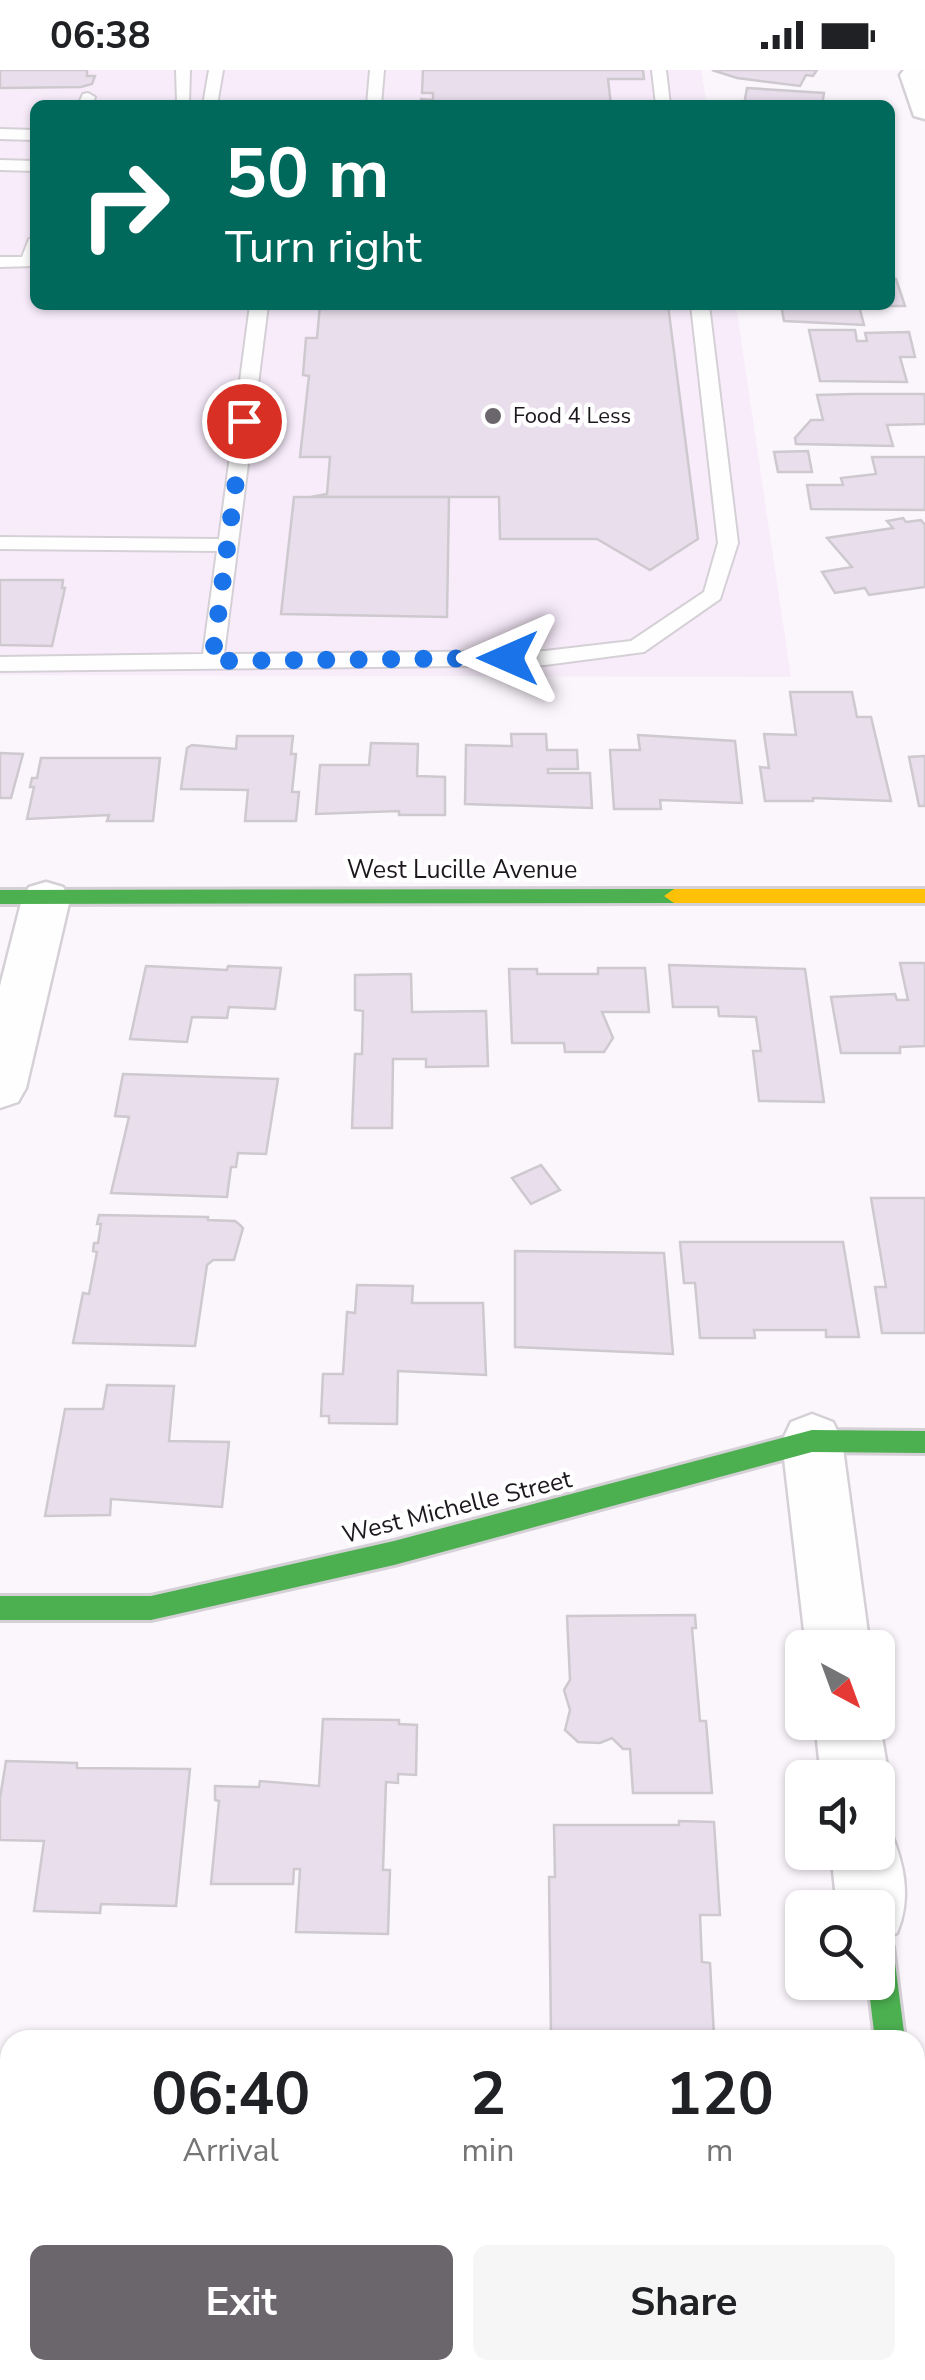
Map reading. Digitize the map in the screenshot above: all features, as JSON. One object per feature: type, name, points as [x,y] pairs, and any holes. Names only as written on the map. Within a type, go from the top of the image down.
[{"type":"street","points":[[920,75],[925,110]]},
{"type":"street","name":"West Lucille Avenue","points":[[23,898],[925,896]]},
{"type":"street","points":[[0,1088],[23,898]]},
{"type":"street","points":[[812,1442],[836,1630]]},
{"type":"street","name":"West Michelle Street","points":[[0,1608],[152,1608],[394,1553],[812,1442],[925,1442]]},
{"type":"street","points":[[885,2000],[889,2030]]},
{"type":"lane","points":[[183,70],[184,100]]},
{"type":"lane","points":[[211,100],[216,70]]},
{"type":"lane","points":[[374,100],[377,70]]},
{"type":"lane","points":[[659,70],[663,100]]},
{"type":"lane","points":[[0,134],[30,134]]},
{"type":"lane","points":[[0,165],[30,166]]},
{"type":"lane","points":[[0,262],[30,262]]},
{"type":"lane","points":[[212,661],[258,310]]},
{"type":"lane","points":[[0,664],[545,658],[637,647],[713,595],[728,543],[701,310]]},
{"type":"lane","points":[[0,543],[228,545]]},
{"type":"shaded area","points":[[0,70],[701,70],[706,100],[30,100],[30,310],[737,310],[791,677],[0,675]]},
{"type":"building","points":[[0,70],[87,70],[87,76],[95,76],[92,84],[81,87],[0,88]]},
{"type":"building","points":[[423,70],[643,70],[644,79],[608,79],[610,100],[433,100],[433,93],[422,93]]},
{"type":"building","points":[[712,70],[817,70],[813,76],[806,75],[800,86],[737,78]]},
{"type":"building","points":[[747,88],[824,93],[823,100],[745,100]]},
{"type":"building","points":[[895,279],[896,279],[905,306],[895,306]]},
{"type":"building","name":"Food 4 Less","points":[[320,310],[669,310],[698,539],[650,570],[597,539],[500,539],[499,497],[311,497],[327,494],[330,457],[300,457],[309,376],[303,375],[306,338],[317,338]]},
{"type":"building","points":[[782,310],[860,310],[864,325],[784,321]]},
{"type":"building","points":[[809,330],[855,330],[857,341],[867,341],[865,333],[909,332],[915,357],[900,357],[907,382],[820,381]]},
{"type":"building","points":[[925,394],[925,424],[887,425],[893,446],[796,444],[795,438],[811,420],[823,420],[817,395]]},
{"type":"building","points":[[808,451],[812,472],[778,472],[774,452]]},
{"type":"building","points":[[872,457],[925,457],[925,510],[811,509],[807,485],[843,485],[841,478],[876,474]]},
{"type":"building","points":[[294,497],[449,497],[447,617],[281,614]]},
{"type":"building","points":[[903,518],[906,522],[921,520],[925,525],[925,587],[869,595],[865,588],[835,593],[822,572],[852,567],[827,538],[893,528],[887,521]]},
{"type":"building","points":[[0,580],[63,580],[65,588],[52,646],[0,645]]},
{"type":"building","points":[[790,692],[852,692],[857,717],[871,717],[891,801],[765,801],[760,767],[769,768],[764,734],[796,735]]},
{"type":"building","points":[[511,734],[546,734],[547,750],[577,750],[578,769],[548,769],[548,773],[590,773],[592,808],[465,804],[466,745],[512,746]]},
{"type":"building","points":[[638,735],[735,741],[742,803],[660,800],[661,809],[614,809],[610,750],[640,750]]},
{"type":"building","points":[[237,736],[293,736],[291,754],[296,754],[292,792],[299,792],[296,821],[245,821],[248,790],[181,789],[187,748],[192,745],[236,749]]},
{"type":"building","points":[[371,743],[418,744],[417,776],[445,777],[445,815],[399,815],[399,811],[316,814],[320,765],[369,765]]},
{"type":"building","points":[[0,753],[23,754],[11,798],[0,798]]},
{"type":"building","points":[[925,756],[925,806],[919,806],[909,757]]},
{"type":"building","points":[[41,758],[160,758],[153,821],[107,821],[109,815],[27,819],[34,787],[30,787],[32,778],[37,778]]},
{"type":"building","points":[[900,963],[925,963],[925,1046],[900,1047],[900,1053],[841,1053],[831,997],[895,994],[897,1000],[908,1000]]},
{"type":"building","points":[[669,965],[805,969],[824,1102],[759,1101],[753,1051],[761,1051],[756,1017],[719,1016],[718,1007],[673,1007]]},
{"type":"building","points":[[146,966],[281,968],[275,1009],[229,1007],[227,1018],[192,1017],[187,1042],[130,1039]]},
{"type":"building","points":[[598,968],[645,968],[649,1012],[602,1012],[613,1038],[604,1052],[565,1052],[564,1043],[512,1043],[509,969],[537,969],[537,974],[598,974]]},
{"type":"building","points":[[411,974],[412,1012],[486,1011],[488,1066],[426,1067],[426,1059],[393,1059],[392,1128],[352,1128],[355,1054],[362,1054],[363,1011],[355,1010],[355,975]]},
{"type":"building","points":[[123,1074],[278,1079],[266,1154],[238,1153],[236,1167],[231,1167],[227,1197],[111,1193],[129,1117],[115,1116]]},
{"type":"building","points":[[541,1165],[560,1190],[531,1204],[512,1178]]},
{"type":"building","points":[[871,1198],[925,1198],[925,1333],[882,1333],[875,1287],[886,1287]]},
{"type":"building","points":[[99,1215],[208,1217],[235,1221],[243,1228],[234,1260],[213,1260],[207,1265],[195,1346],[73,1343],[83,1293],[89,1294],[97,1252],[93,1251],[94,1243],[98,1243],[101,1224],[97,1224]]},
{"type":"building","points":[[680,1242],[843,1242],[859,1337],[826,1337],[826,1330],[754,1330],[755,1338],[700,1338],[695,1283],[684,1283]]},
{"type":"building","points":[[515,1251],[664,1253],[673,1354],[515,1347]]},
{"type":"building","points":[[357,1285],[413,1286],[412,1303],[483,1303],[486,1375],[398,1371],[397,1424],[329,1423],[329,1416],[321,1416],[323,1374],[343,1374],[347,1312],[355,1313]]},
{"type":"building","points":[[107,1385],[174,1386],[169,1441],[229,1442],[222,1507],[111,1499],[110,1515],[45,1516],[65,1409],[103,1409]]},
{"type":"building","points":[[695,1615],[696,1628],[692,1628],[700,1721],[706,1721],[712,1793],[633,1793],[630,1749],[623,1749],[612,1738],[600,1743],[578,1742],[565,1730],[570,1710],[564,1690],[570,1680],[567,1616]]},
{"type":"building","points":[[323,1719],[399,1720],[399,1724],[417,1725],[416,1775],[398,1774],[398,1783],[386,1782],[383,1870],[390,1870],[388,1934],[296,1932],[300,1869],[294,1869],[293,1884],[211,1884],[219,1801],[215,1800],[215,1786],[259,1787],[260,1781],[319,1786]]},
{"type":"building","points":[[6,1761],[77,1763],[77,1768],[190,1769],[176,1906],[101,1904],[100,1913],[34,1911],[44,1841],[0,1840],[0,1798]]},
{"type":"building","points":[[679,1821],[714,1822],[720,1915],[700,1915],[702,1962],[710,1963],[714,2030],[551,2030],[549,1877],[555,1877],[554,1825],[679,1825]]},
{"type":"traffic: fast","points":[[0,897],[674,896]]},
{"type":"traffic: fast","points":[[0,1608],[151,1608],[394,1553],[812,1441],[925,1442]]},
{"type":"traffic: fast","points":[[885,2000],[889,2030]]},
{"type":"traffic: slow","points":[[674,896],[925,896]]},
{"type":"place","name":"Food 4 Less","points":[[493,416]]},
{"type":"route","points":[[244,421],[212,661],[508,658]]}]
